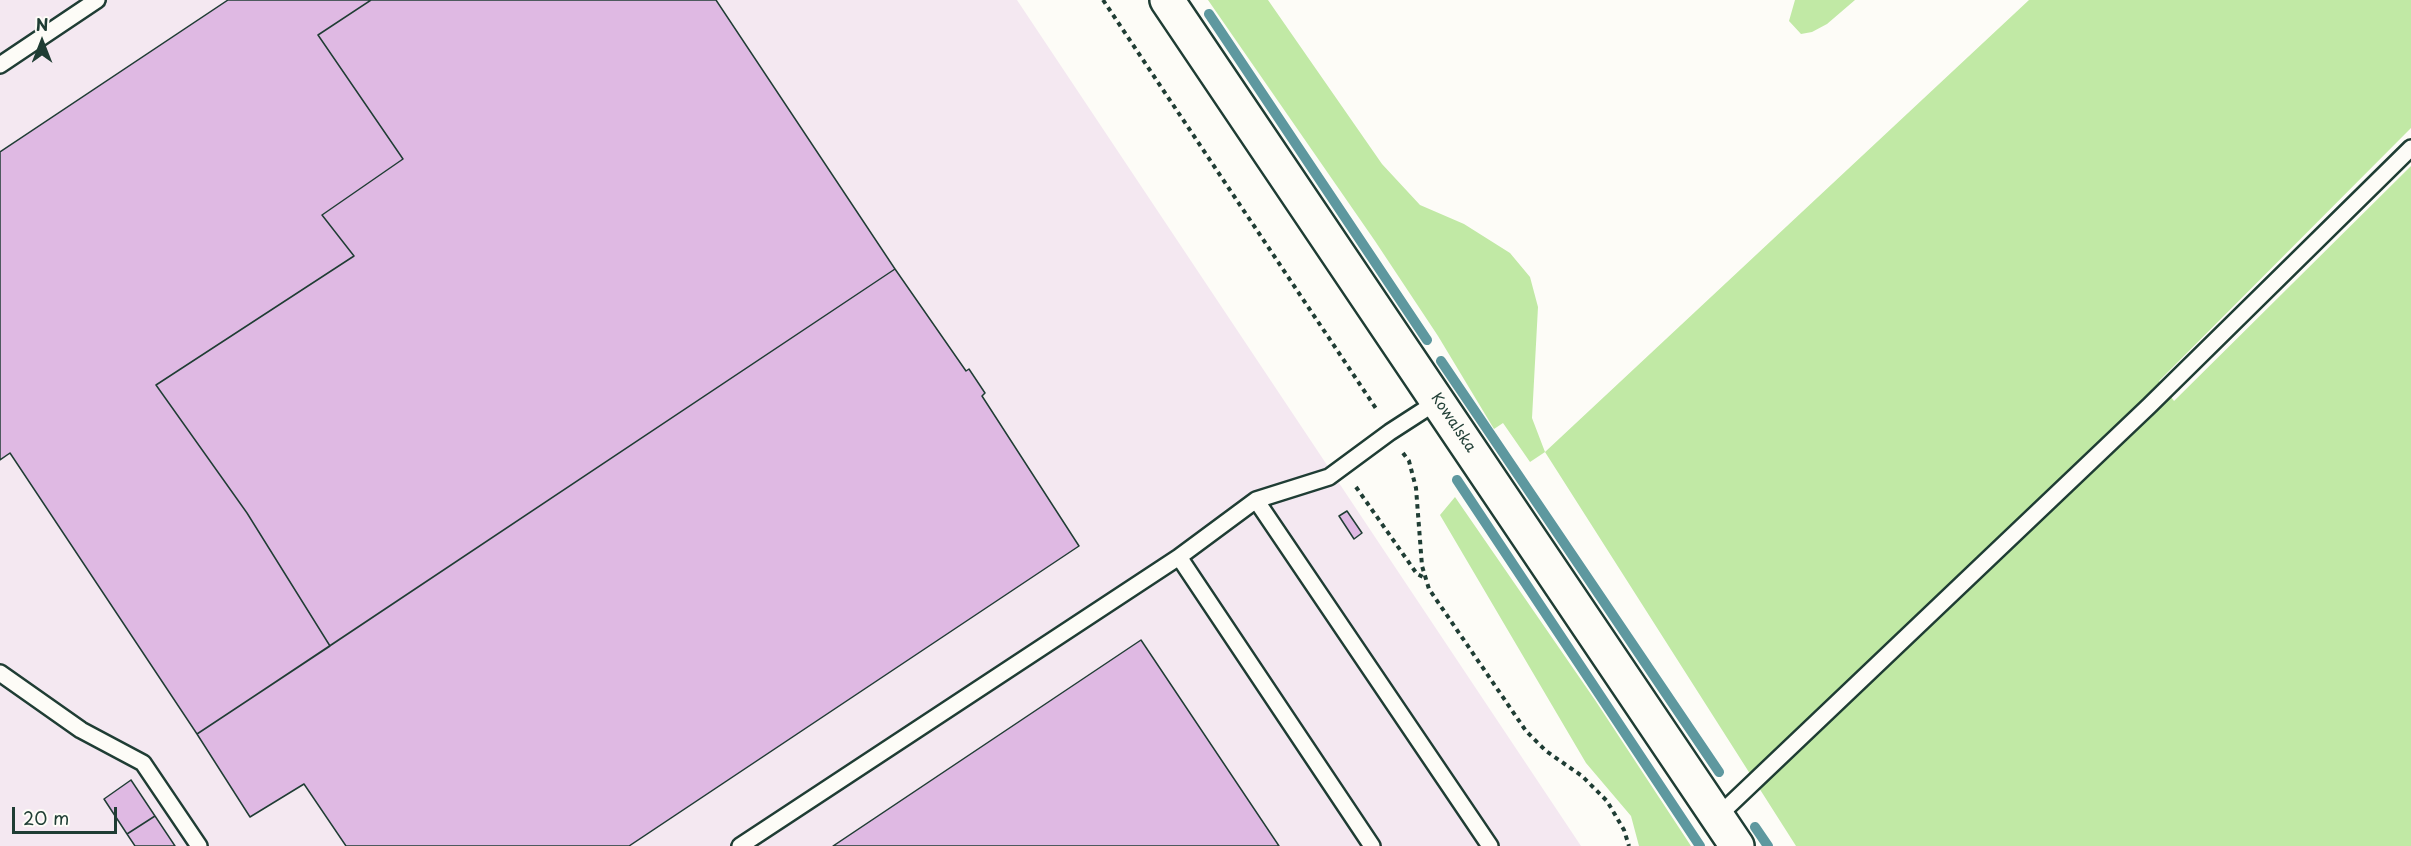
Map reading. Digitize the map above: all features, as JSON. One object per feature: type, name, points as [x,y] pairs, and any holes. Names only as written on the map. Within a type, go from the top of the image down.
[{"type":"street","name":"Kowalska","points":[[1167,0],[1737,846]]},
{"type":"lane","points":[[0,65],[97,0]]},
{"type":"lane","points":[[1717,817],[2149,406],[2411,148]]},
{"type":"lane","points":[[740,846],[1179,557],[1256,500],[1329,477],[1438,401]]},
{"type":"lane","points":[[1256,500],[1490,846]]},
{"type":"lane","points":[[1179,557],[1372,846]]},
{"type":"lane","points":[[0,673],[81,730],[143,763],[199,846]]},
{"type":"path","points":[[1102,0],[1376,407]]},
{"type":"path","points":[[1402,451],[1409,461],[1416,488],[1422,566],[1429,589],[1526,732],[1546,751],[1582,776],[1607,801],[1624,830],[1629,846]]},
{"type":"path","points":[[1343,467],[1411,567],[1417,574],[1426,578]]},
{"type":"shaded area","points":[[0,0],[1017,0],[1581,846],[0,846]]},
{"type":"green space","points":[[1208,0],[1268,0],[1382,164],[1420,205],[1464,224],[1510,253],[1530,277],[1538,307],[1532,418],[1545,452],[1530,462],[1503,423],[1494,429],[1438,336],[1375,241]]},
{"type":"green space","points":[[1795,0],[1855,0],[1827,24],[1812,32],[1801,34],[1789,21]]},
{"type":"green space","points":[[2029,0],[2411,0],[2411,128],[2159,381],[2174,401],[2411,166],[2411,846],[1796,846],[1545,452]]},
{"type":"green space","points":[[1455,497],[1595,700],[1691,846],[1639,846],[1631,816],[1586,763],[1440,515]]},
{"type":"building","points":[[228,0],[371,0],[318,35],[403,159],[322,215],[354,256],[156,385],[247,513],[330,646],[197,734],[10,453],[0,460],[0,152]]},
{"type":"building","points":[[371,0],[716,0],[895,269],[330,646],[247,513],[156,385],[354,256],[322,215],[403,159],[318,35]]},
{"type":"building","points":[[895,269],[966,371],[969,369],[985,393],[982,396],[1079,546],[629,846],[346,846],[304,784],[250,817],[197,734]]},
{"type":"building","points":[[1347,511],[1362,533],[1354,539],[1339,516]]},
{"type":"building","points":[[1141,640],[1279,846],[833,846]]},
{"type":"building","points":[[131,780],[155,816],[127,834],[104,799]]},
{"type":"building","points":[[155,816],[175,846],[135,846],[127,834]]},
{"type":"waterway","points":[[1209,14],[1427,340]]},
{"type":"waterway","points":[[1441,361],[1719,772]]},
{"type":"waterway","points":[[1457,480],[1700,846]]},
{"type":"waterway","points":[[1755,827],[1768,846]]}]
